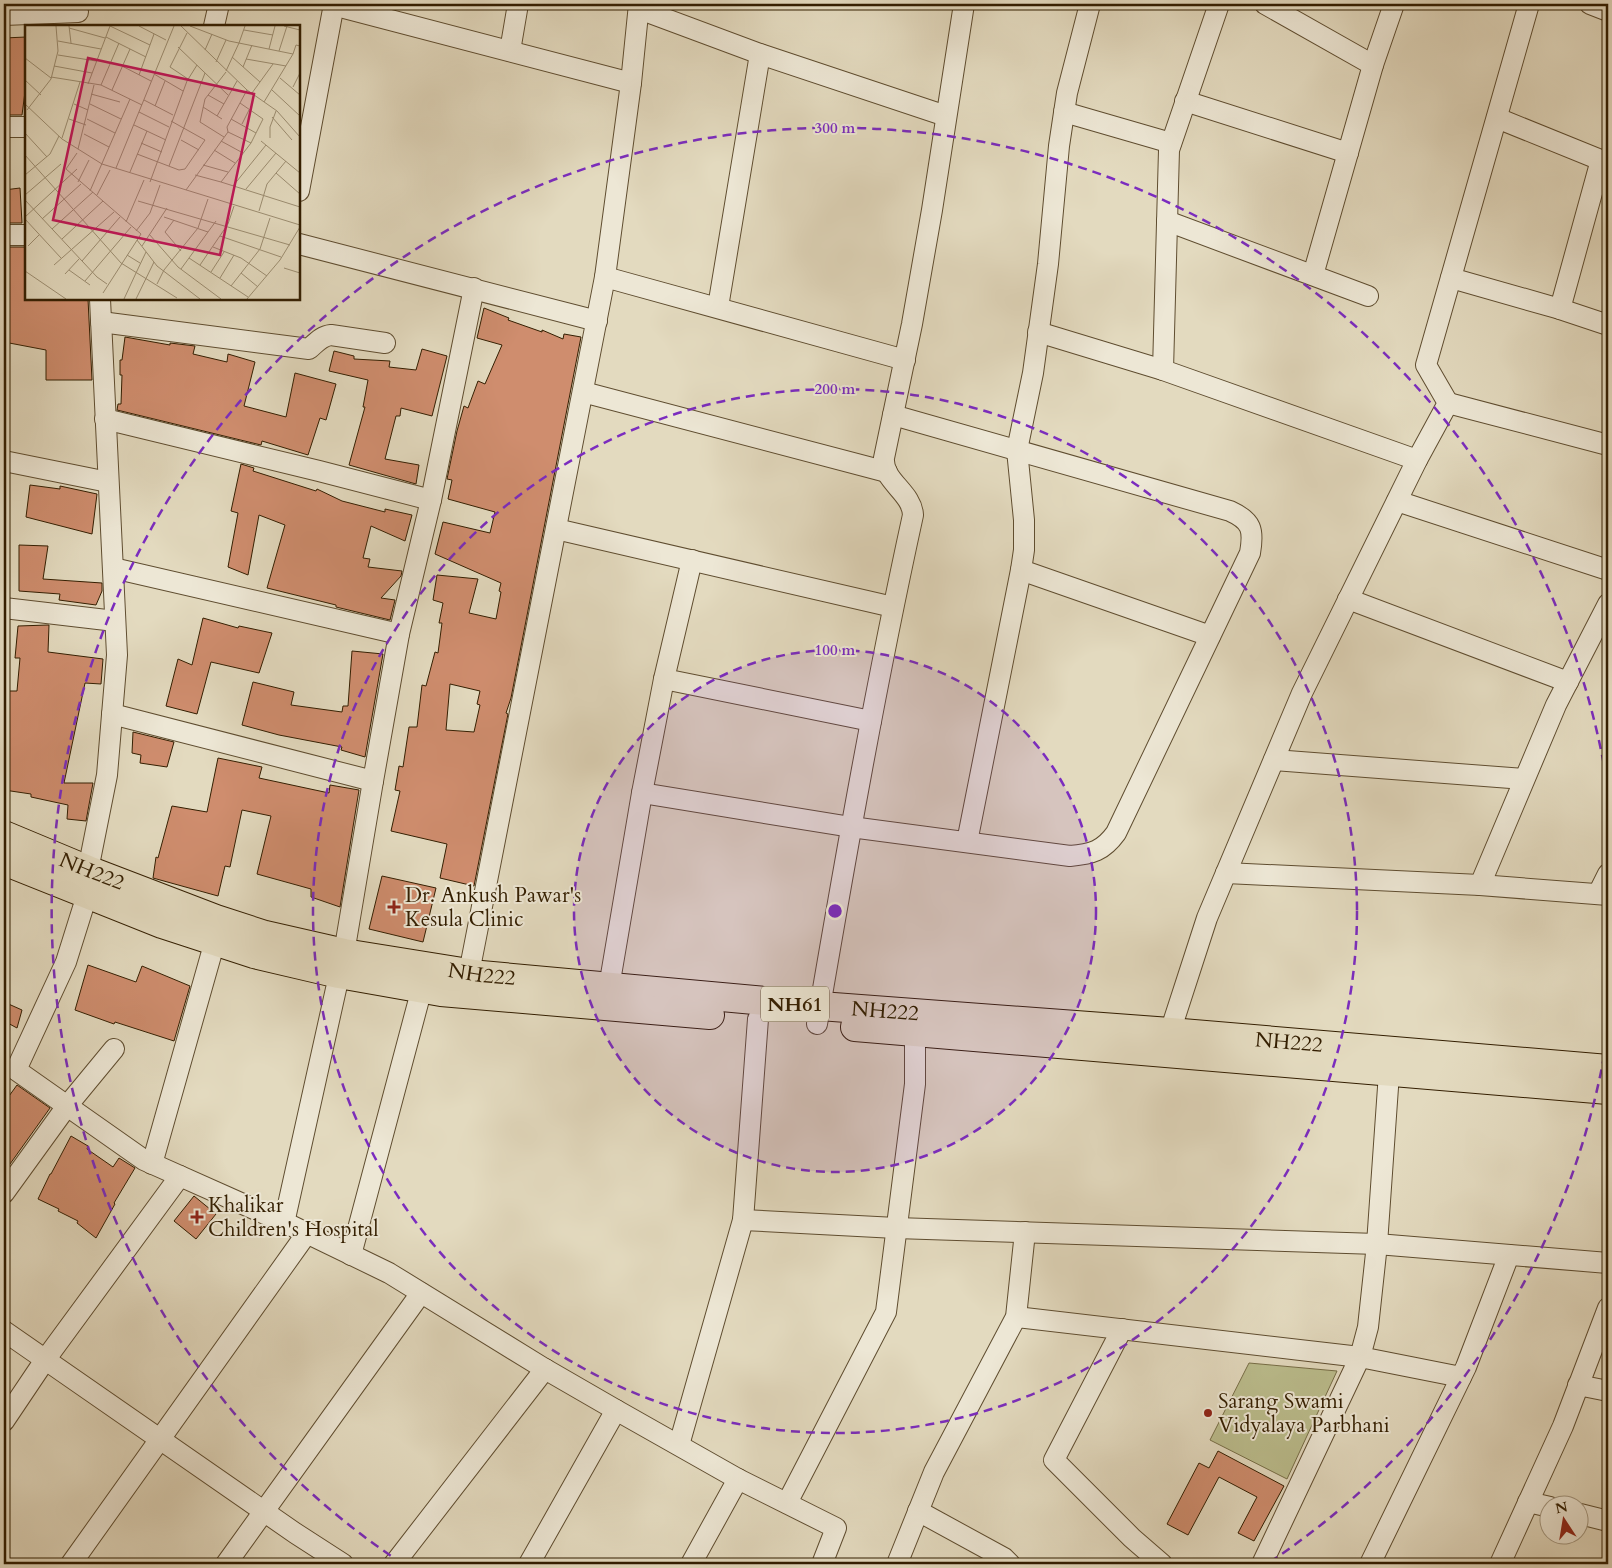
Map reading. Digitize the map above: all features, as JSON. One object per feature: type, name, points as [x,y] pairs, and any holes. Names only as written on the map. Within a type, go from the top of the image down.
[{"type":"highway","name":"NH222","points":[[4,835],[162,924],[254,954],[609,987],[819,1015],[916,1032],[1608,1090]]},
{"type":"highway","name":"NH222","points":[[4,861],[216,919],[342,963],[422,988],[441,992],[758,1019],[819,1015],[1170,1032],[1608,1069]]},
{"type":"street","points":[[214,25],[219,4]]},
{"type":"street","points":[[300,186],[333,4],[631,84]]},
{"type":"street","points":[[510,52],[518,4]]},
{"type":"street","points":[[819,1015],[871,721],[893,606],[914,515],[910,502],[887,472],[884,458],[932,210],[964,4]]},
{"type":"street","points":[[967,842],[1021,570],[1025,537],[1017,450],[1033,373],[1048,264],[1059,146],[1067,93],[1090,4]]},
{"type":"street","points":[[1164,370],[1169,150],[1219,4]]},
{"type":"street","points":[[1265,4],[1373,65]]},
{"type":"street","points":[[1313,276],[1373,65],[1394,4]]},
{"type":"street","points":[[1529,4],[1426,364],[1448,403],[1608,446]]},
{"type":"street","points":[[1590,4],[1608,11]]},
{"type":"street","points":[[469,973],[605,277],[631,84],[639,6],[760,54],[946,116]]},
{"type":"street","points":[[4,15],[78,14]]},
{"type":"street","points":[[718,308],[760,54]]},
{"type":"street","points":[[1185,101],[1348,153]]},
{"type":"street","points":[[1064,112],[1171,143]]},
{"type":"street","points":[[1497,118],[1605,161],[1560,309]]},
{"type":"street","points":[[4,127],[25,127]]},
{"type":"street","points":[[1168,221],[1368,296]]},
{"type":"street","points":[[4,235],[25,235]]},
{"type":"street","points":[[300,244],[596,321]]},
{"type":"street","points":[[605,277],[904,360]]},
{"type":"street","points":[[1451,278],[1560,309],[1608,325]]},
{"type":"street","points":[[284,1222],[342,963],[399,634],[431,500],[474,288]]},
{"type":"street","points":[[100,300],[117,655],[107,774],[87,883],[66,962],[16,1070],[144,1160],[284,1222],[390,1273],[545,1369],[616,1410],[738,1479],[836,1528],[822,1564]]},
{"type":"street","points":[[101,322],[309,349],[318,340],[331,335],[385,343]]},
{"type":"street","points":[[1038,332],[1164,370],[1417,460]]},
{"type":"street","points":[[583,392],[887,472]]},
{"type":"street","points":[[1170,1032],[1207,918],[1302,693],[1417,460],[1448,403]]},
{"type":"street","points":[[642,793],[851,827],[1070,856],[1098,851],[1116,833],[1250,554],[1251,526],[1242,517],[1230,511],[893,415]]},
{"type":"street","points":[[106,419],[431,500]]},
{"type":"street","points":[[4,461],[108,482]]},
{"type":"street","points":[[1397,501],[1608,570]]},
{"type":"street","points":[[556,529],[893,606]]},
{"type":"street","points":[[609,987],[642,793],[664,679],[692,560]]},
{"type":"street","points":[[113,568],[399,634]]},
{"type":"street","points":[[1021,570],[1210,636]]},
{"type":"street","points":[[1348,599],[1568,682]]},
{"type":"street","points":[[1480,885],[1556,705],[1608,604]]},
{"type":"street","points":[[4,608],[115,621]]},
{"type":"street","points":[[664,679],[871,721]]},
{"type":"street","points":[[112,714],[373,781]]},
{"type":"street","points":[[1274,760],[1524,779]]},
{"type":"street","points":[[1226,872],[1480,885],[1603,894],[1608,874]]},
{"type":"street","points":[[152,1164],[215,941]]},
{"type":"street","points":[[351,1255],[422,988]]},
{"type":"street","points":[[678,1445],[743,1220],[758,1019]]},
{"type":"street","points":[[787,1503],[886,1312],[915,1084],[916,1032]]},
{"type":"street","points":[[4,1193],[67,1106],[114,1049]]},
{"type":"street","points":[[1262,1564],[1360,1357],[1368,1327],[1377,1244],[1389,1072]]},
{"type":"street","points":[[4,1421],[45,1360],[180,1176]]},
{"type":"street","points":[[743,1220],[896,1228],[1377,1244],[1608,1262]]},
{"type":"street","points":[[897,1564],[934,1472],[1016,1317],[1025,1232]]},
{"type":"street","points":[[71,1564],[307,1234]]},
{"type":"street","points":[[1370,1564],[1461,1377],[1509,1255]]},
{"type":"street","points":[[226,1564],[421,1293]]},
{"type":"street","points":[[1500,1564],[1563,1426],[1608,1308]]},
{"type":"street","points":[[1016,1317],[1360,1357],[1461,1377]]},
{"type":"street","points":[[1122,1330],[1054,1460],[1132,1538],[1162,1564]]},
{"type":"street","points":[[4,1331],[263,1511],[343,1564]]},
{"type":"street","points":[[394,1564],[545,1369]]},
{"type":"street","points":[[1578,1385],[1608,1391]]},
{"type":"street","points":[[529,1564],[616,1410]]},
{"type":"street","points":[[691,1564],[738,1479]]},
{"type":"street","points":[[1528,1502],[1540,1505]]},
{"type":"street","points":[[918,1511],[1004,1558],[1010,1564]]},
{"type":"street","points":[[1590,1516],[1608,1521]]},
{"type":"green space","points":[[1249,1363],[1337,1371],[1287,1479],[1210,1440]]},
{"type":"building","points":[[25,37],[25,92],[22,115],[4,115],[4,38]]},
{"type":"building","points":[[20,188],[22,223],[4,223],[4,190]]},
{"type":"building","points":[[4,247],[25,247],[25,300],[88,300],[92,380],[46,380],[46,350],[4,342]]},
{"type":"building","points":[[484,308],[509,318],[508,320],[542,332],[542,330],[563,339],[564,334],[581,337],[511,698],[506,713],[508,714],[474,886],[440,878],[447,844],[391,831],[400,791],[395,790],[399,766],[403,767],[409,727],[417,727],[422,685],[426,686],[435,652],[438,653],[442,623],[439,623],[443,603],[433,600],[437,575],[478,579],[469,613],[496,619],[501,592],[499,591],[501,583],[435,554],[443,522],[490,533],[495,512],[448,499],[452,480],[447,479],[464,406],[468,408],[478,381],[485,384],[502,345],[477,338]],"holes":[[[450,684],[480,691],[477,704],[480,705],[474,732],[446,730]]]},
{"type":"building","points":[[125,337],[170,345],[170,343],[195,346],[193,354],[227,362],[228,354],[255,362],[244,406],[286,417],[295,373],[336,384],[326,420],[320,418],[308,455],[262,441],[261,445],[117,410],[118,404],[121,404],[122,375],[120,375],[120,360],[122,360]]},
{"type":"building","points":[[422,349],[447,356],[432,416],[401,408],[400,416],[396,416],[385,459],[419,465],[416,484],[349,465],[365,407],[363,407],[368,380],[329,371],[334,351],[354,356],[354,359],[390,361],[389,367],[416,370]]},
{"type":"building","points":[[241,464],[254,468],[253,471],[316,491],[317,489],[342,501],[385,512],[385,509],[412,515],[405,541],[371,526],[363,558],[370,559],[368,567],[402,571],[401,576],[381,598],[395,600],[390,620],[267,588],[285,525],[259,515],[248,575],[228,567],[238,513],[231,511]]},
{"type":"building","points":[[30,485],[60,489],[60,486],[97,494],[92,534],[26,517]]},
{"type":"building","points":[[19,545],[48,546],[43,579],[102,583],[102,591],[96,605],[59,600],[60,594],[19,591]]},
{"type":"building","points":[[203,618],[238,628],[239,626],[272,633],[259,673],[211,662],[197,714],[166,706],[178,659],[192,665]]},
{"type":"building","points":[[49,625],[48,652],[103,659],[101,684],[85,683],[64,783],[93,783],[86,821],[67,819],[68,805],[31,797],[31,794],[4,790],[6,759],[4,758],[4,712],[8,691],[17,691],[20,658],[15,658],[18,626]]},
{"type":"building","points":[[352,651],[383,654],[365,757],[341,750],[342,747],[279,735],[242,725],[253,682],[294,692],[291,705],[342,712],[343,706],[348,706]]},
{"type":"building","points":[[133,732],[174,742],[167,767],[140,763],[141,755],[132,753]]},
{"type":"building","points":[[218,758],[262,767],[259,778],[329,793],[330,785],[359,790],[340,907],[311,897],[311,889],[257,874],[271,816],[242,810],[230,867],[225,866],[218,896],[153,878],[156,857],[158,858],[172,806],[207,812]]},
{"type":"building","points":[[382,876],[436,888],[423,942],[369,929]]},
{"type":"building","points":[[88,965],[136,982],[142,966],[190,986],[174,1041],[115,1022],[114,1024],[75,1010]]},
{"type":"building","points":[[4,1002],[22,1010],[17,1028],[4,1021]]},
{"type":"building","points":[[17,1085],[50,1108],[10,1164],[4,1159],[4,1103]]},
{"type":"building","points":[[71,1136],[88,1146],[87,1149],[113,1167],[119,1158],[135,1168],[96,1238],[77,1223],[78,1221],[38,1199]]},
{"type":"building","points":[[194,1196],[216,1214],[196,1239],[174,1221]]},
{"type":"building","points":[[1218,1451],[1284,1486],[1254,1541],[1238,1533],[1257,1497],[1219,1477],[1188,1535],[1167,1524],[1199,1463],[1209,1468]]},
{"type":"place","name":"Dr. Ankush Pawar's Kesula Clinic","points":[[394,907]]},
{"type":"place","name":"Khalikar Children's Hospital","points":[[197,1217]]},
{"type":"place","name":"Sarang Swami Vidyalaya Parbhani","points":[[1208,1413]]}]
